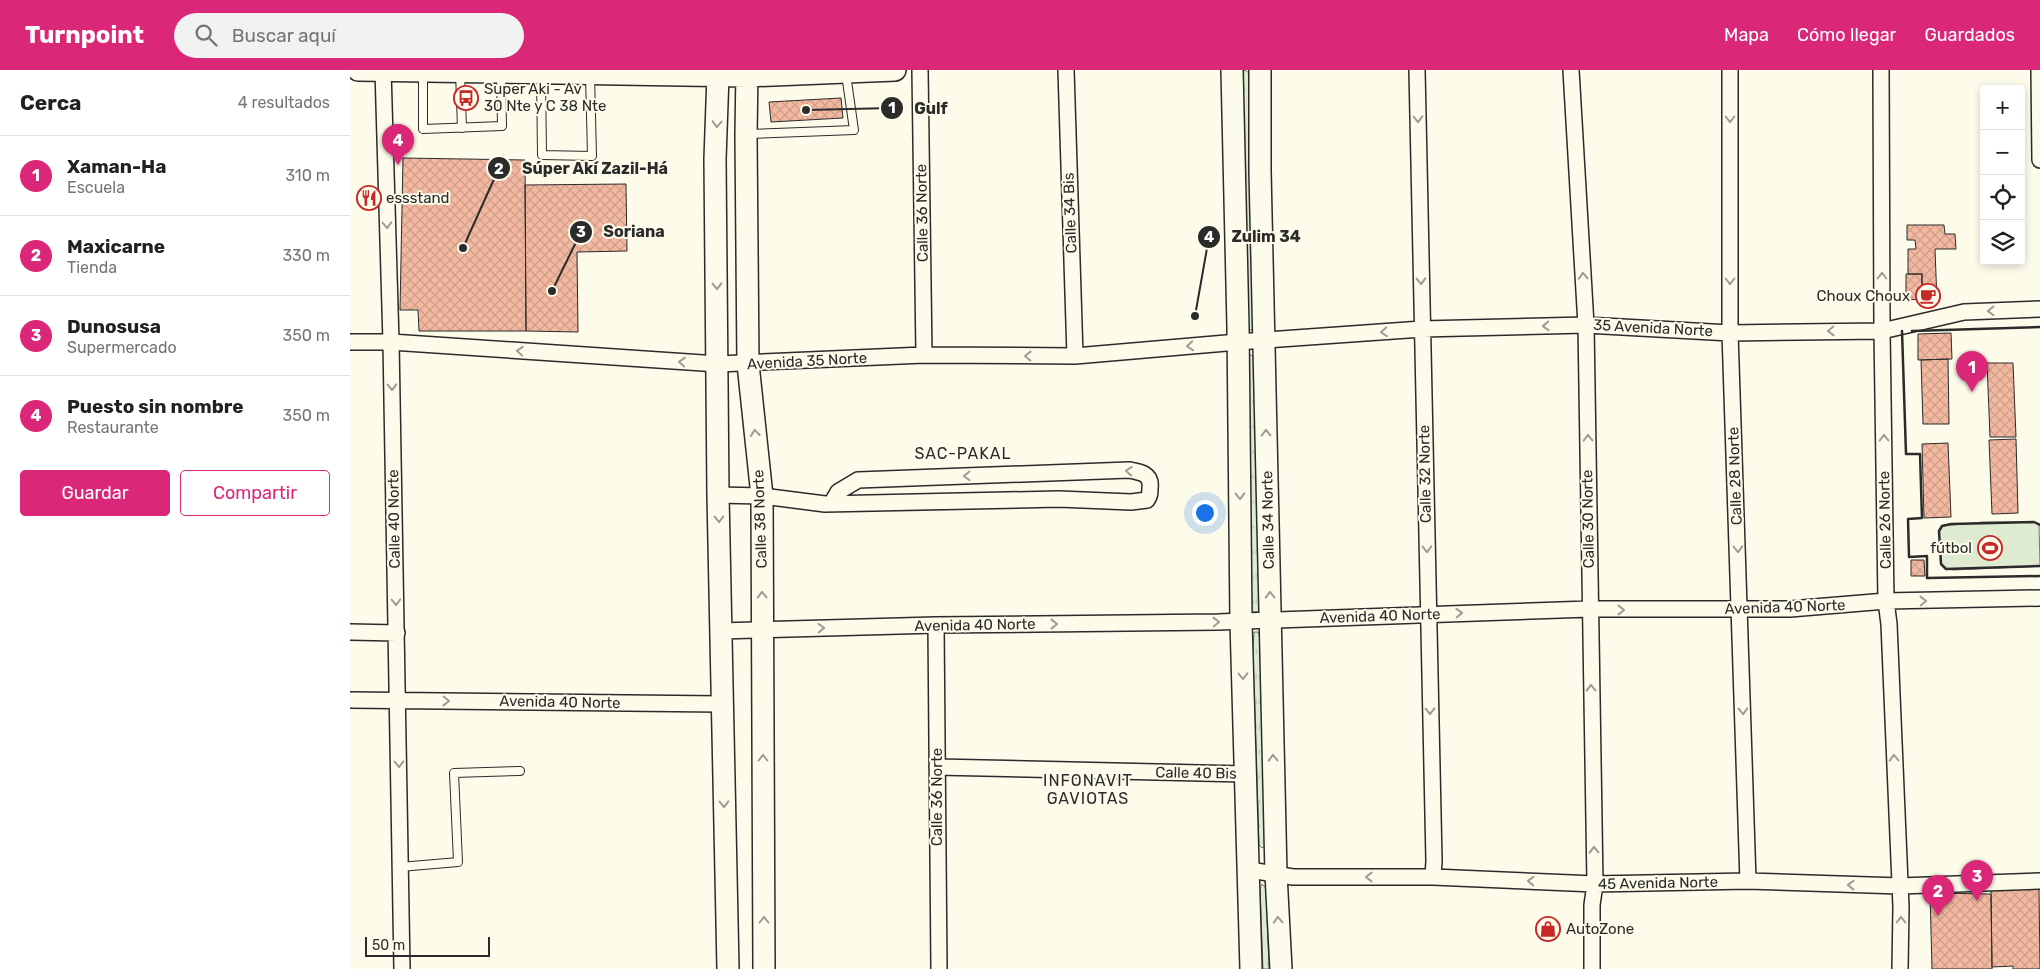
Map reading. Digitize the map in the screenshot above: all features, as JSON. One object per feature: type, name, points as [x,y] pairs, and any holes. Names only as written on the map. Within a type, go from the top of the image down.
[{"type":"main road","points":[[358,70],[501,74],[541,72],[590,75],[895,70]]},
{"type":"main road","name":"Calle 34 Norte","points":[[1232,70],[1238,342],[1241,622],[1245,774],[1250,870],[1251,969]]},
{"type":"main road","name":"Calle 34 Norte","points":[[1260,70],[1260,171],[1270,621],[1276,874],[1281,969]]},
{"type":"main road","points":[[718,73],[715,159],[718,495],[728,969]]},
{"type":"main road","name":"Calle 38 Norte","points":[[747,73],[748,364],[762,496],[764,969]]},
{"type":"street","name":"Calle 40 Norte","points":[[383,70],[391,342],[402,969]]},
{"type":"street","name":"Calle 36 Norte","points":[[920,70],[924,355]]},
{"type":"street","name":"Calle 34 Bis","points":[[1066,70],[1075,356]]},
{"type":"street","name":"Calle 32 Norte","points":[[1417,70],[1433,877]]},
{"type":"street","name":"Calle 30 Norte","points":[[1571,70],[1586,325],[1595,884],[1592,905],[1592,969]]},
{"type":"street","name":"Calle 28 Norte","points":[[1730,70],[1730,332],[1748,881]]},
{"type":"street","name":"Calle 26 Norte","points":[[1881,70],[1886,601],[1889,624],[1900,886],[1900,969]]},
{"type":"street","points":[[2039,70],[2040,160]]},
{"type":"street","name":"35 Avenida Norte","points":[[1264,341],[1422,329],[1586,325],[1730,332],[1882,331],[1964,312],[2040,309]]},
{"type":"street","name":"Avenida 35 Norte","points":[[350,342],[391,342],[718,364],[748,364],[924,355],[1075,356],[1264,341]]},
{"type":"street","points":[[718,495],[762,496],[831,504],[1058,499],[1144,502],[1150,496],[1151,484],[1149,477],[1144,473],[1129,470],[858,480],[838,492],[831,504]]},
{"type":"street","name":"Avenida 40 Norte","points":[[720,631],[936,625],[1241,622],[1428,614],[1590,610],[1790,609],[1886,601],[2040,598]]},
{"type":"street","name":"Calle 36 Norte","points":[[936,625],[939,969]]},
{"type":"street","points":[[350,632],[397,633]]},
{"type":"street","points":[[350,700],[398,700]]},
{"type":"street","name":"Avenida 40 Norte","points":[[398,700],[721,704]]},
{"type":"street","name":"Calle 40 Bis","points":[[937,767],[1245,774]]},
{"type":"street","name":"45 Avenida Norte","points":[[1250,870],[1293,877],[1433,877],[1595,884],[1748,881],[1900,886],[2040,882]]},
{"type":"lane","points":[[423,71],[423,129],[502,126],[501,74]]},
{"type":"lane","points":[[460,72],[462,128]]},
{"type":"lane","points":[[541,72],[542,155],[592,156],[590,75]]},
{"type":"lane","points":[[746,134],[854,130],[846,72]]},
{"type":"lane","points":[[400,867],[458,862],[454,773],[520,771]]},
{"type":"green space","points":[[1245,70],[1249,73],[1250,93],[1254,326],[1252,330],[1248,330],[1242,72]]},
{"type":"green space","points":[[1249,354],[1254,357],[1260,612],[1252,612],[1247,357]]},
{"type":"green space","name":"fútbol","points":[[1983,522],[2034,522],[2039,524],[2040,566],[1946,569],[1941,564],[1939,531],[1942,526]]},
{"type":"green space","points":[[1254,632],[1258,632],[1260,637],[1266,845],[1262,848],[1259,845],[1253,654]]},
{"type":"green space","points":[[1262,884],[1266,888],[1269,969],[1263,969],[1260,888]]},
{"type":"building","points":[[841,98],[843,118],[771,122],[769,102]]},
{"type":"building","points":[[403,158],[525,160],[526,331],[419,331],[418,310],[400,310]]},
{"type":"building","points":[[626,184],[627,251],[577,252],[578,332],[526,331],[525,185]]},
{"type":"building","points":[[1907,225],[1944,225],[1945,234],[1955,234],[1956,249],[1935,249],[1937,301],[1922,302],[1922,274],[1908,274],[1908,249],[1916,249],[1915,240],[1907,240]]},
{"type":"building","points":[[1906,274],[1922,274],[1922,299],[1906,300]]},
{"type":"building","points":[[1951,333],[1952,359],[1918,360],[1918,334]]},
{"type":"building","points":[[1948,359],[1949,424],[1923,424],[1921,360]]},
{"type":"building","points":[[1987,363],[2013,363],[2016,437],[1990,437]]},
{"type":"building","points":[[2016,439],[2018,513],[1992,514],[1989,440]]},
{"type":"building","points":[[1948,443],[1951,517],[1924,518],[1922,444]]},
{"type":"building","points":[[1911,560],[1924,560],[1925,576],[1911,576]]},
{"type":"building","points":[[1991,889],[2039,889],[2040,969],[2013,969],[2013,966],[1992,967]]},
{"type":"building","points":[[1930,893],[1991,894],[1992,969],[1932,969]]},
{"type":"fence","points":[[2040,525],[2034,522],[1951,524],[1942,526],[1939,531],[1941,564],[1946,569],[2040,566]]},
{"type":"wall","points":[[1912,331],[2040,327]]},
{"type":"wall","points":[[1902,331],[1906,454],[1920,454],[1922,518],[1908,519],[1909,557],[1927,556],[1927,578],[2040,576]]},
{"type":"wall","points":[[2040,525],[2034,522],[1951,524],[1942,526],[1939,531],[1941,564],[1946,569],[2040,566]]},
{"type":"place","name":"Super Aki - Av 30 Nte y C 38 Nte","points":[[466,98]]},
{"type":"place","name":"Gulf","points":[[806,110]]},
{"type":"place","name":"Puesto sin nombre","points":[[398,165]]},
{"type":"place","name":"essstand","points":[[369,198]]},
{"type":"place","name":"Súper Akí Zazil-Há","points":[[463,248]]},
{"type":"place","name":"Soriana","points":[[552,291]]},
{"type":"place","name":"Choux Choux","points":[[1928,296]]},
{"type":"place","name":"Zulim 34","points":[[1195,316]]},
{"type":"place","name":"Xaman-Ha","points":[[1972,392]]},
{"type":"place","name":"fútbol","points":[[1990,548]]},
{"type":"place","name":"Dunosusa","points":[[1977,901]]},
{"type":"place","name":"Maxicarne","points":[[1938,916]]},
{"type":"place","name":"AutoZone","points":[[1548,929]]},
{"type":"district","name":"SAC-PAKAL","points":[[963,453]]},
{"type":"district","name":"INFONAVIT GAVIOTAS","points":[[1088,789]]}]
